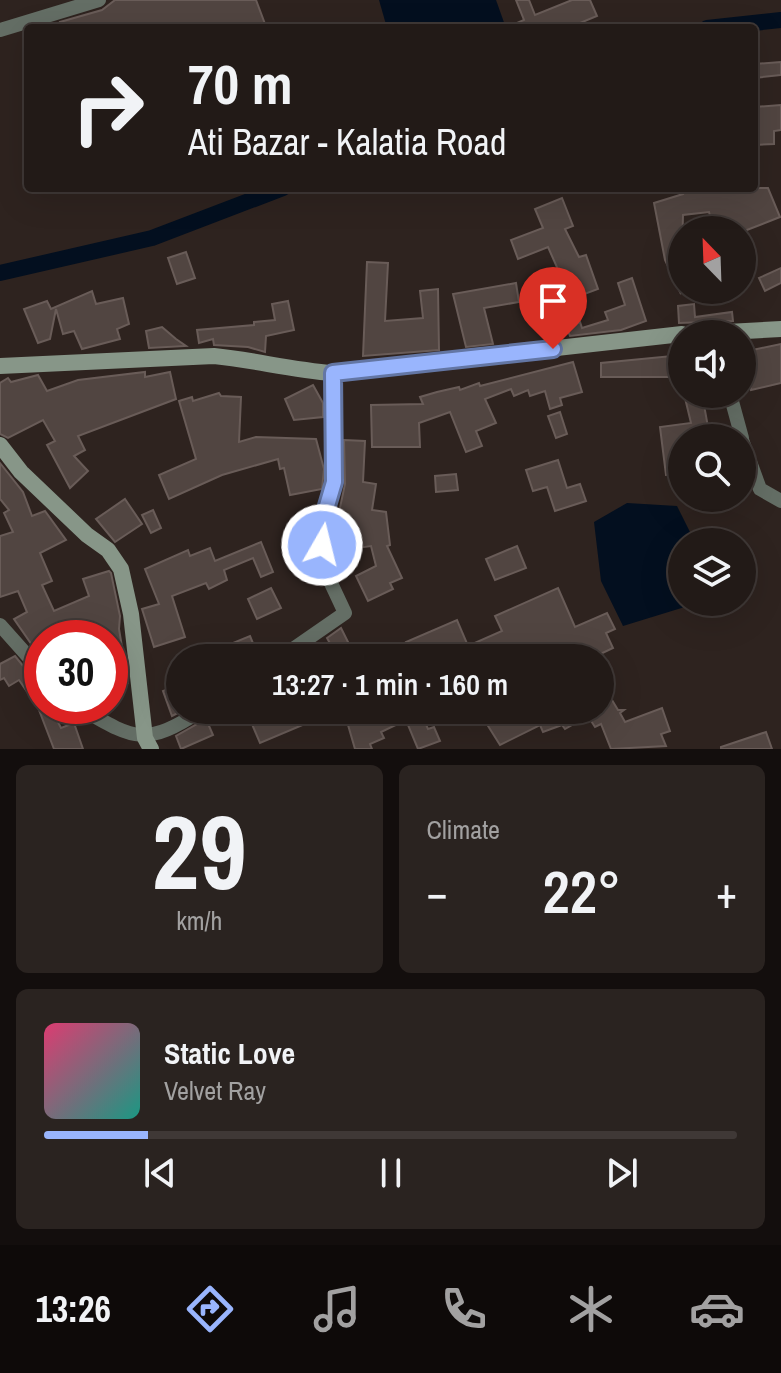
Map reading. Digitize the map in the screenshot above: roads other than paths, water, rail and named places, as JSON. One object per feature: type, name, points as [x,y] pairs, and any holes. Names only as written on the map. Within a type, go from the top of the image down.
[{"type":"main road","points":[[756,331],[781,329]]},
{"type":"main road","points":[[0,366],[214,356],[249,359],[288,370],[333,373],[668,336]]},
{"type":"main road","points":[[0,445],[21,472],[87,535],[108,550],[121,569],[131,614],[148,743]]},
{"type":"street","points":[[0,30],[99,0]]},
{"type":"street","points":[[300,644],[345,613],[322,564],[321,526],[334,482],[333,373]]},
{"type":"street","points":[[756,478],[760,489],[781,501]]},
{"type":"street","points":[[0,625],[24,652]]},
{"type":"street","points":[[109,724],[148,743],[179,724]]},
{"type":"water","points":[[379,0],[496,0],[505,24],[386,24]]},
{"type":"water","points":[[627,503],[668,505],[668,512],[680,512],[688,528],[668,528],[668,612],[623,626],[601,581],[594,522]]},
{"type":"waterway","points":[[744,24],[781,20]]},
{"type":"waterway","points":[[0,273],[152,238],[273,192]]}]
